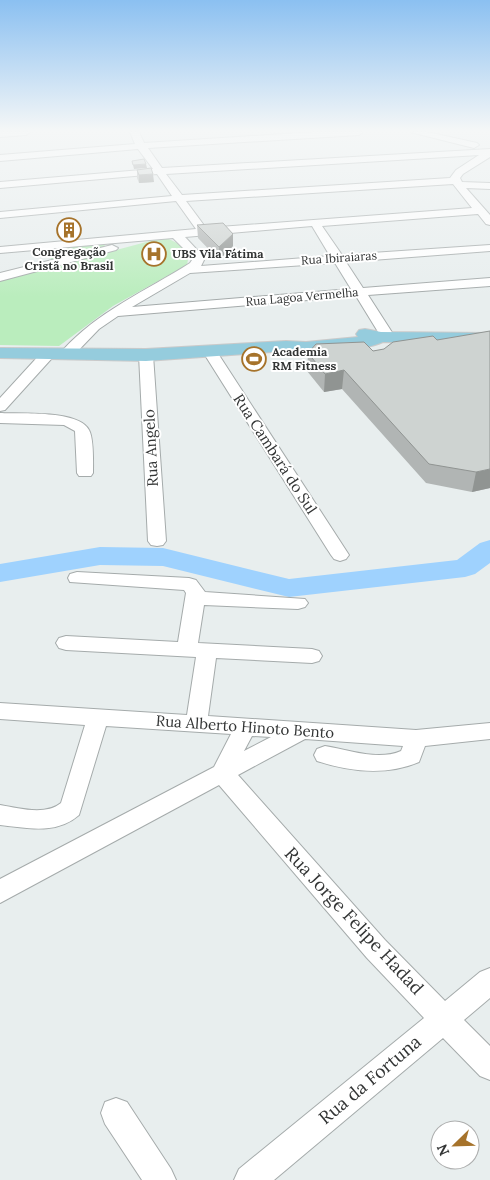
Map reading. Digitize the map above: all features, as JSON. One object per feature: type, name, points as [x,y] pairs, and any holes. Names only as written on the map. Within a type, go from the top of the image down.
[{"type":"main road","points":[[0,353],[146,355],[286,346],[306,347],[367,341],[385,337],[490,338]]},
{"type":"street","points":[[171,187],[203,231]]},
{"type":"street","points":[[0,215],[179,198],[381,187]]},
{"type":"street","points":[[459,187],[490,222]]},
{"type":"street","points":[[0,250],[203,231],[479,211]]},
{"type":"street","points":[[194,217],[212,223],[242,228]]},
{"type":"street","points":[[315,223],[385,337]]},
{"type":"street","points":[[0,277],[170,234]]},
{"type":"street","points":[[0,407],[58,354],[92,327],[114,312],[188,270],[198,260],[196,255],[170,234]]},
{"type":"street","points":[[92,241],[101,242],[106,245],[102,250]]},
{"type":"street","name":"Rua Ibiraiaras","points":[[188,270],[490,248]]},
{"type":"street","name":"Rua Lagoa Vermelha","points":[[114,312],[490,282]]},
{"type":"street","name":"Rua Cambará do Sul","points":[[210,352],[340,555]]},
{"type":"street","name":"Rua Angelo","points":[[146,355],[156,541]]},
{"type":"street","points":[[0,418],[67,421],[74,424],[83,432],[84,473]]},
{"type":"street","points":[[77,578],[182,583],[194,588],[197,650],[196,724]]},
{"type":"street","points":[[194,598],[298,603]]},
{"type":"street","points":[[66,643],[312,656]]},
{"type":"street","name":"Rua Alberto Hinoto Bento","points":[[0,711],[416,738],[490,731]]},
{"type":"street","points":[[0,815],[47,819],[65,814],[71,808],[98,717]]},
{"type":"street","points":[[222,773],[245,727]]},
{"type":"street","points":[[0,892],[302,730]]},
{"type":"street","points":[[325,755],[384,764],[398,763],[411,756],[416,738]]},
{"type":"street","name":"Rua Jorge Felipe Hadad","points":[[222,773],[376,948],[490,1066]]},
{"type":"street","name":"Rua da Fortuna","points":[[250,1180],[490,981]]},
{"type":"street","points":[[116,1113],[160,1180]]},
{"type":"green space","points":[[165,237],[179,244],[189,254],[187,265],[113,306],[59,346],[0,345],[0,281]]},
{"type":"green space","points":[[103,243],[105,245],[101,250],[53,263],[45,246]]},
{"type":"building","points":[[223,223],[233,234],[219,247],[197,225]]},
{"type":"building","points":[[490,331],[490,469],[476,472],[429,464],[344,370],[325,374],[308,353],[316,344],[364,342],[373,351],[384,349],[393,342],[433,336],[437,340]]},
{"type":"waterway","points":[[0,573],[100,556],[163,557],[289,588],[465,568],[490,549]]},
{"type":"place","name":"Congregação Cristã no Brasil","points":[[69,230]]},
{"type":"place","name":"UBS Vila Fátima","points":[[154,254]]},
{"type":"place","name":"Academia RM Fitness","points":[[254,359]]}]
